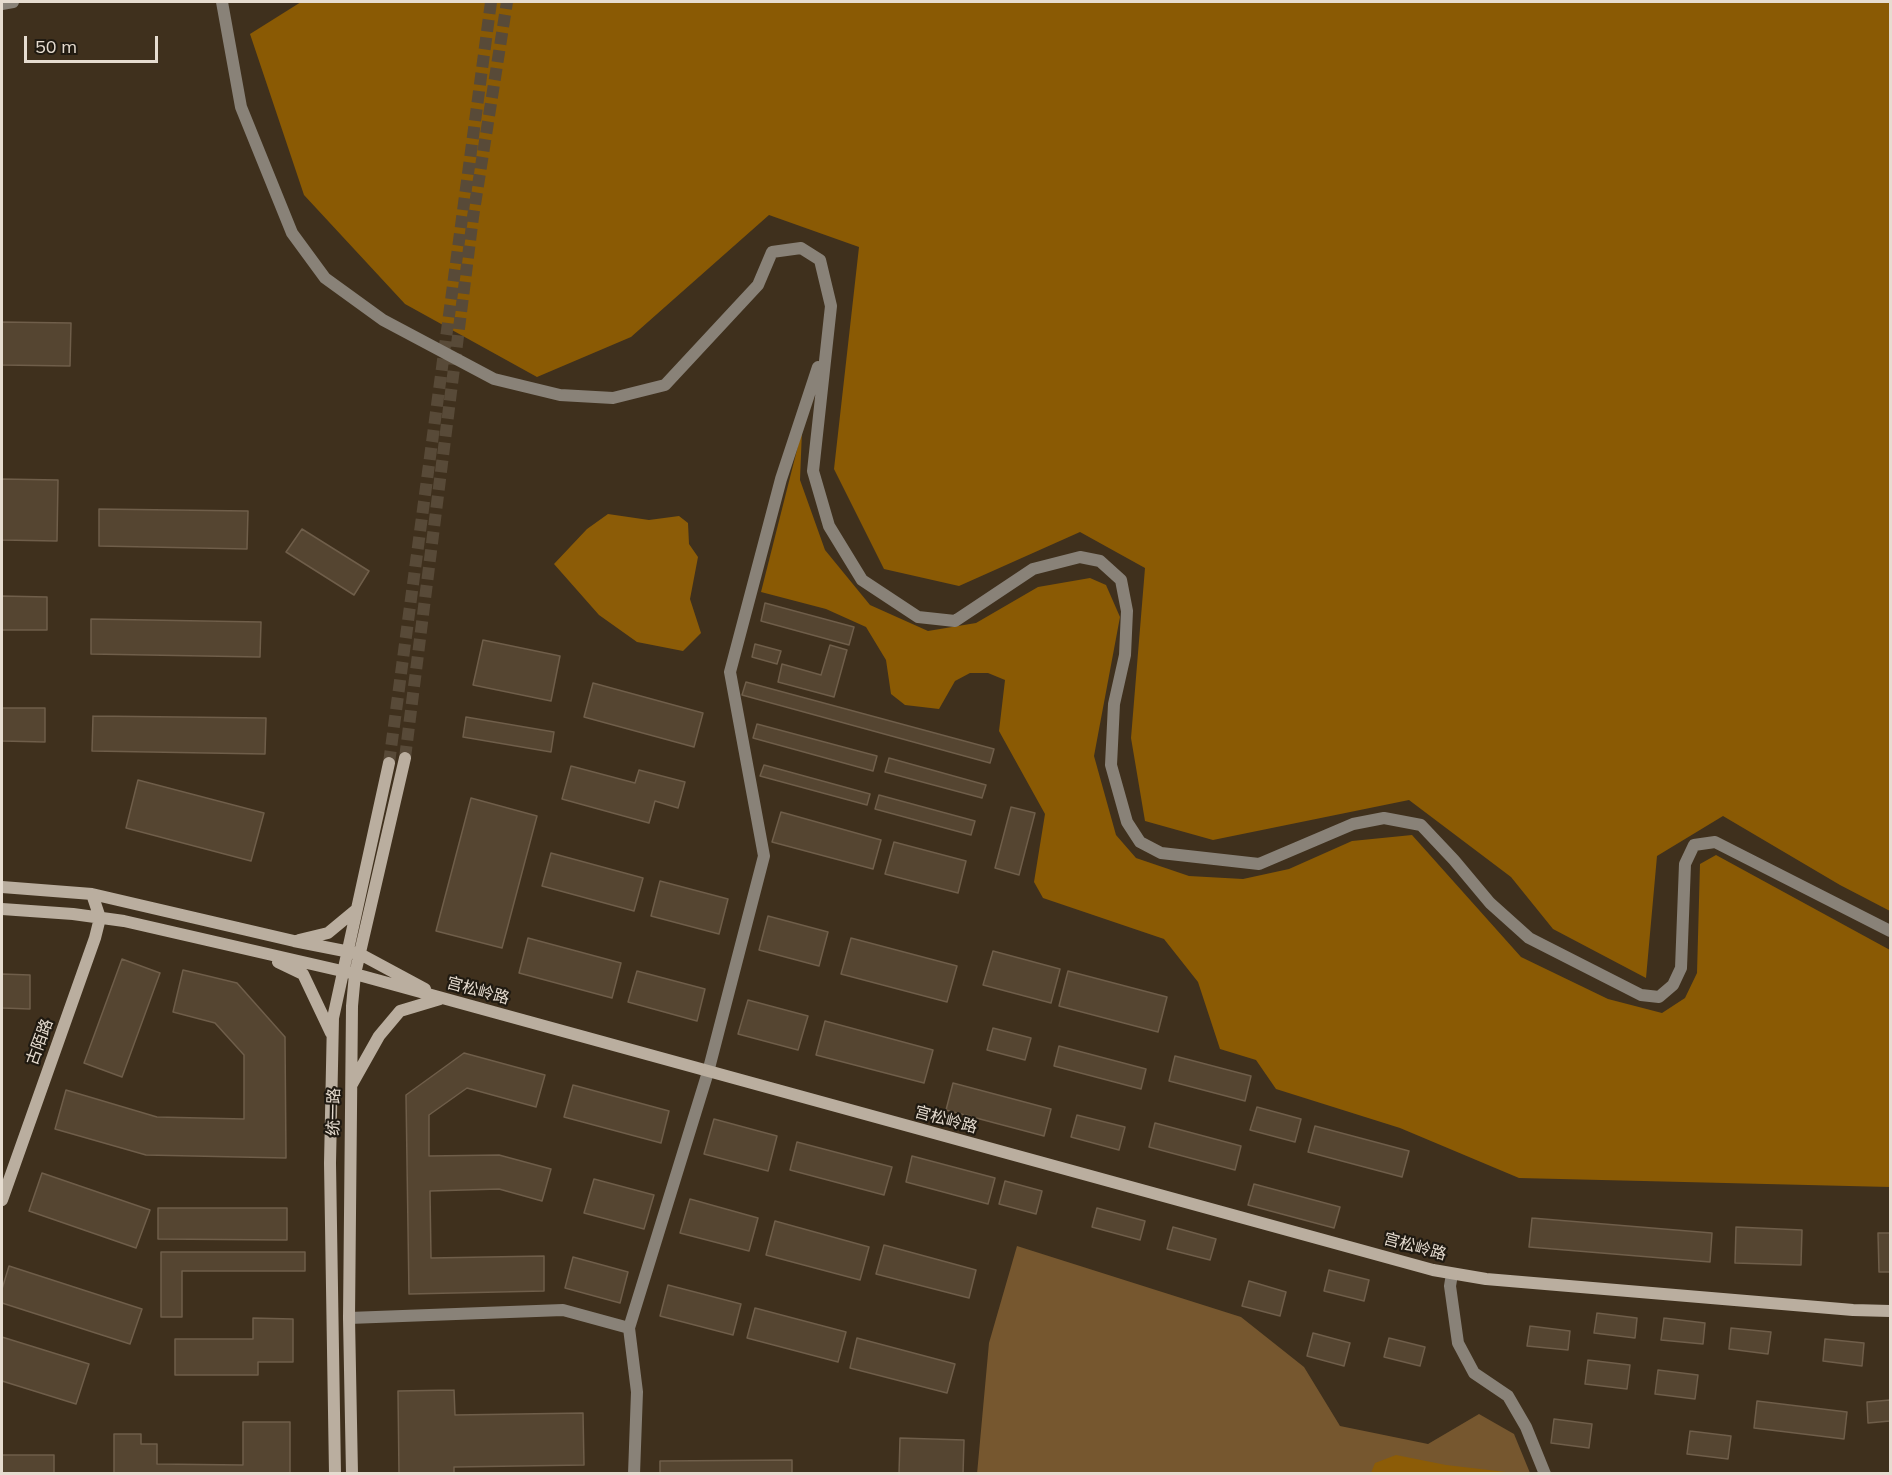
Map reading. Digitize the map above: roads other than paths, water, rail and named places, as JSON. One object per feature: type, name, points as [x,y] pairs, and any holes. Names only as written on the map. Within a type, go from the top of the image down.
[{"type":"main road","name":"统一路","points":[[335,1473],[330,1163],[333,1018],[349,972],[405,758]]},
{"type":"main road","name":"统一路","points":[[354,952],[357,909],[389,763]]},
{"type":"main road","points":[[2,888],[92,894],[294,941],[354,952],[441,998]]},
{"type":"main road","points":[[92,894],[100,918]]},
{"type":"main road","name":"宫松岭路","points":[[2,909],[124,921],[349,972],[1452,1274],[1486,1279],[1829,1308],[1890,1311]]},
{"type":"main road","points":[[294,941],[328,933],[357,909]]},
{"type":"main road","name":"古陌路","points":[[2,1200],[100,918]]},
{"type":"main road","points":[[261,953],[303,974],[333,1036]]},
{"type":"main road","name":"统一路","points":[[349,972],[352,1006],[349,1317],[352,1473]]},
{"type":"main road","points":[[351,1086],[379,1036],[400,1011],[441,998]]},
{"type":"street","points":[[2,4],[13,2]]},
{"type":"street","points":[[222,2],[241,107],[292,233],[326,278],[383,320],[494,379],[560,395],[613,398],[665,385],[758,285],[772,252],[801,248],[820,260],[831,306],[813,471],[830,526],[862,580],[918,617],[955,621],[1033,569],[1080,557],[1100,561],[1121,580],[1127,611],[1125,644],[1114,704],[1112,765],[1127,822],[1140,842],[1161,853],[1259,864],[1353,824],[1384,818],[1421,825],[1490,903],[1529,938],[1641,995],[1659,997],[1673,985],[1681,968],[1684,864],[1694,845],[1715,842],[1890,931]]},
{"type":"street","points":[[634,1473],[637,1392],[629,1328],[708,1072],[764,856],[730,672],[781,478],[815,380],[831,306]]},
{"type":"street","points":[[1452,1274],[1450,1286],[1458,1343],[1474,1373],[1508,1396],[1526,1427],[1545,1473]]},
{"type":"street","points":[[349,1317],[563,1310],[629,1328]]},
{"type":"tunnel","points":[[389,763],[491,2]]},
{"type":"tunnel","points":[[405,758],[473,217],[507,2]]}]
